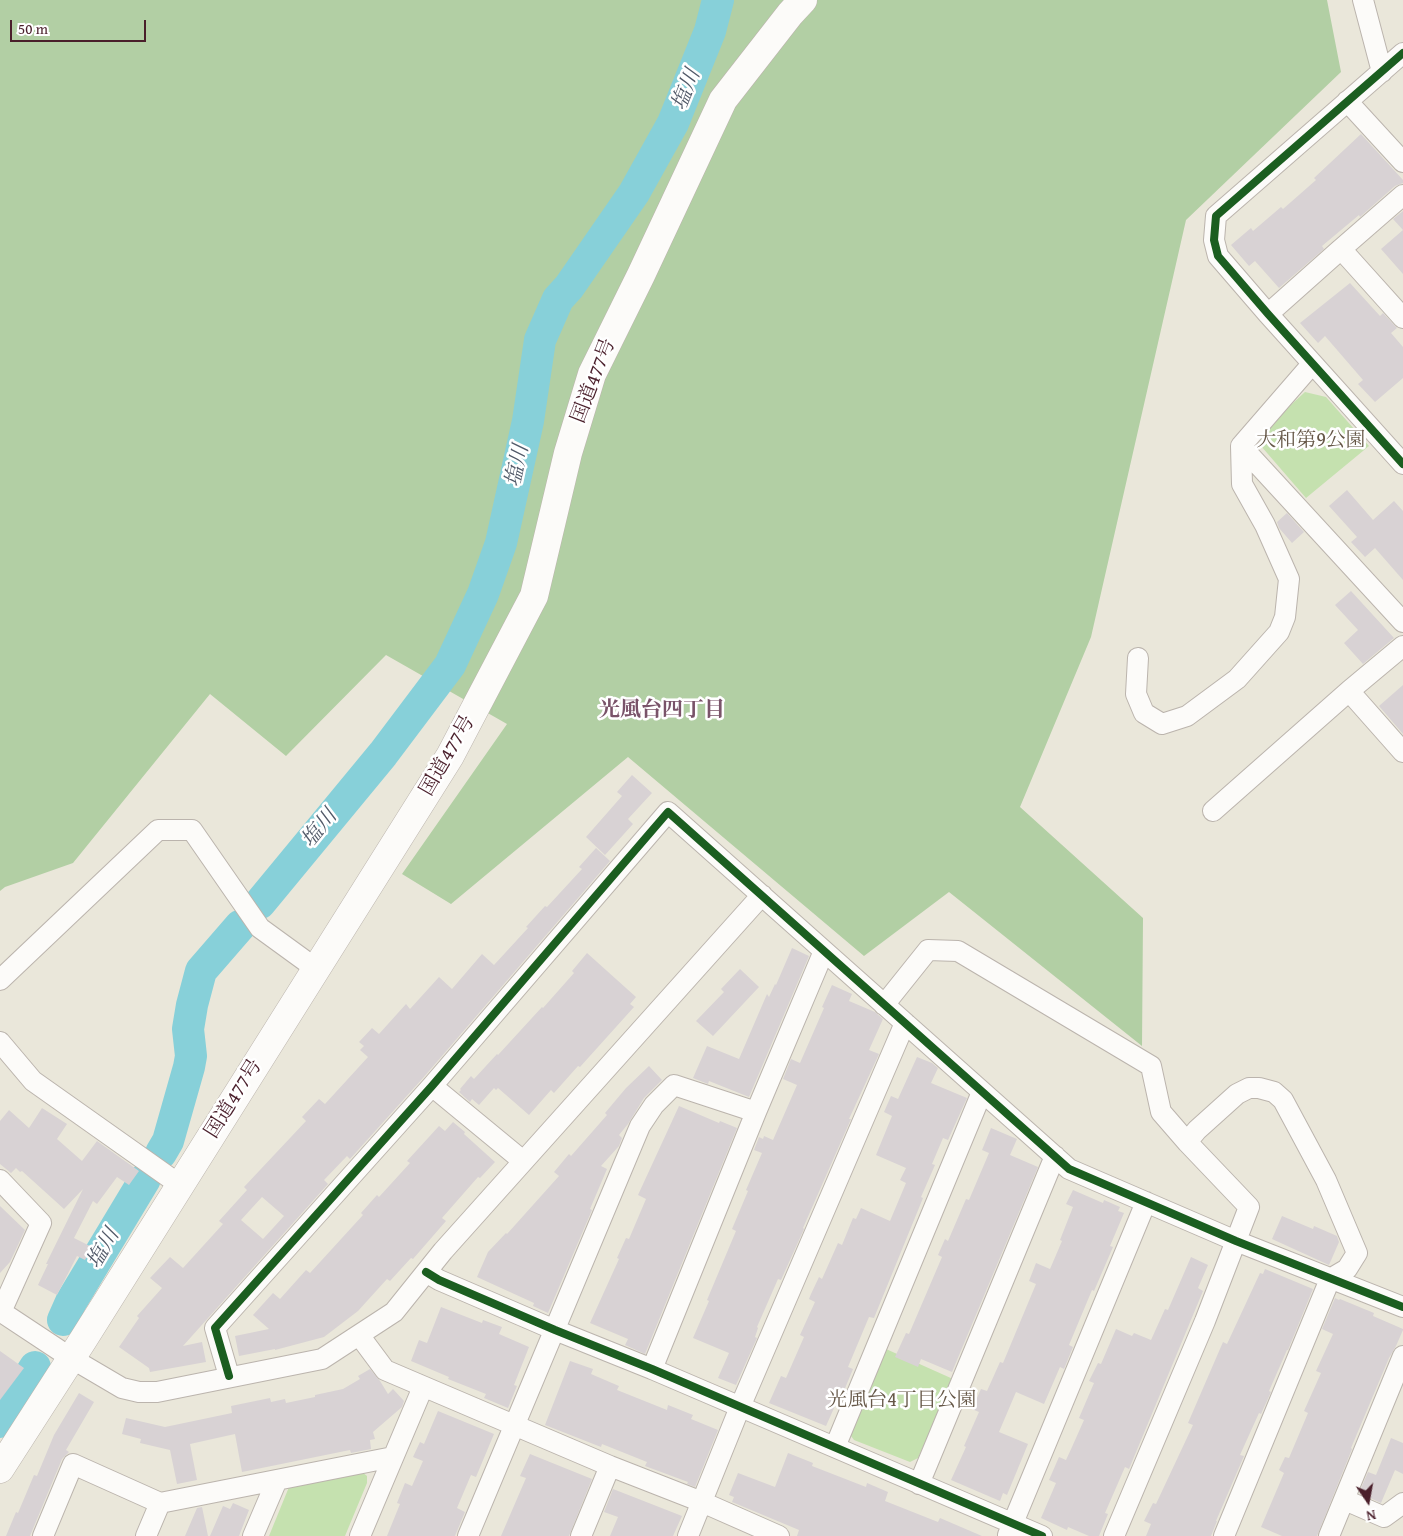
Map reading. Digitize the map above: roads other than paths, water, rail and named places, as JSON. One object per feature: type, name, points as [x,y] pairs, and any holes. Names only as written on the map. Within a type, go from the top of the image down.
[{"type":"highway","name":"国道477号","points":[[0,1469],[450,756],[534,596],[568,453],[592,374],[641,275],[723,100],[803,0]]},
{"type":"street","points":[[1363,0],[1382,72]]},
{"type":"street","points":[[1403,53],[1216,216],[1214,240],[1218,256],[1403,464]]},
{"type":"street","points":[[1347,101],[1403,162]]},
{"type":"street","points":[[1268,314],[1403,195]]},
{"type":"street","points":[[1342,249],[1403,318]]},
{"type":"street","points":[[1138,658],[1136,694],[1144,713],[1162,724],[1187,716],[1237,679],[1280,632],[1285,617],[1289,579],[1265,525],[1242,484],[1241,446],[1306,371],[1314,365]]},
{"type":"street","points":[[1241,446],[1403,622]]},
{"type":"street","points":[[1213,811],[1403,646]]},
{"type":"street","points":[[1349,691],[1403,752]]},
{"type":"street","points":[[229,1376],[215,1328],[432,1086],[668,812],[1069,1169],[1236,1241],[1403,1307]]},
{"type":"street","points":[[0,980],[158,830],[192,830],[260,928],[316,968]]},
{"type":"street","points":[[0,1180],[41,1222],[1,1312],[71,1358],[122,1388],[139,1392],[157,1392],[229,1376],[322,1359],[394,1312],[443,1252],[523,1161],[762,895]]},
{"type":"street","points":[[884,1005],[928,950],[958,951],[1151,1066],[1161,1112],[1249,1207],[1205,1321],[1114,1536]]},
{"type":"street","points":[[652,1369],[756,1112],[824,951]]},
{"type":"street","points":[[688,1536],[740,1407],[905,1023]]},
{"type":"street","points":[[0,1042],[33,1082],[180,1185]]},
{"type":"street","points":[[468,1536],[640,1126],[654,1105],[674,1085],[756,1112]]},
{"type":"street","points":[[432,1086],[523,1161]]},
{"type":"street","points":[[1187,1142],[1197,1130],[1237,1094],[1249,1088],[1259,1088],[1274,1092],[1283,1100],[1326,1180],[1357,1253],[1346,1269],[1330,1279],[1224,1536]]},
{"type":"street","points":[[835,1447],[982,1092]]},
{"type":"street","points":[[919,1484],[1055,1156]]},
{"type":"street","points":[[1010,1530],[1146,1202]]},
{"type":"street","points":[[426,1272],[439,1280],[555,1330],[652,1369],[919,1484],[1010,1530],[1042,1536]]},
{"type":"street","points":[[359,1335],[385,1370],[514,1426],[702,1502],[779,1536]]},
{"type":"street","points":[[1329,1536],[1403,1356]]},
{"type":"street","points":[[360,1536],[423,1387]]},
{"type":"street","points":[[43,1536],[73,1464],[160,1503],[393,1458]]},
{"type":"street","points":[[582,1536],[610,1466]]},
{"type":"street","points":[[253,1536],[277,1480]]},
{"type":"street","points":[[1345,1500],[1384,1517],[1403,1503]]},
{"type":"street","points":[[146,1536],[160,1503]]},
{"type":"waterway","name":"塩川","points":[[260,903],[383,754],[450,665],[483,594],[501,543],[528,421],[540,340],[558,299],[569,287],[634,193],[673,123],[710,31],[718,0]]},
{"type":"waterway","name":"塩川","points":[[161,1153],[168,1141],[189,1067],[191,1056],[188,1029],[201,971],[240,926]]},
{"type":"waterway","name":"塩川","points":[[63,1320],[71,1302],[145,1179]]},
{"type":"waterway","name":"塩川","points":[[0,1422],[35,1367]]},
{"type":"district","name":"光風台四丁目","points":[[662,711]]},
{"type":"park label","name":"大和第9公園","points":[[1311,441]]},
{"type":"park label","name":"光風台4丁目公園","points":[[902,1401]]}]
